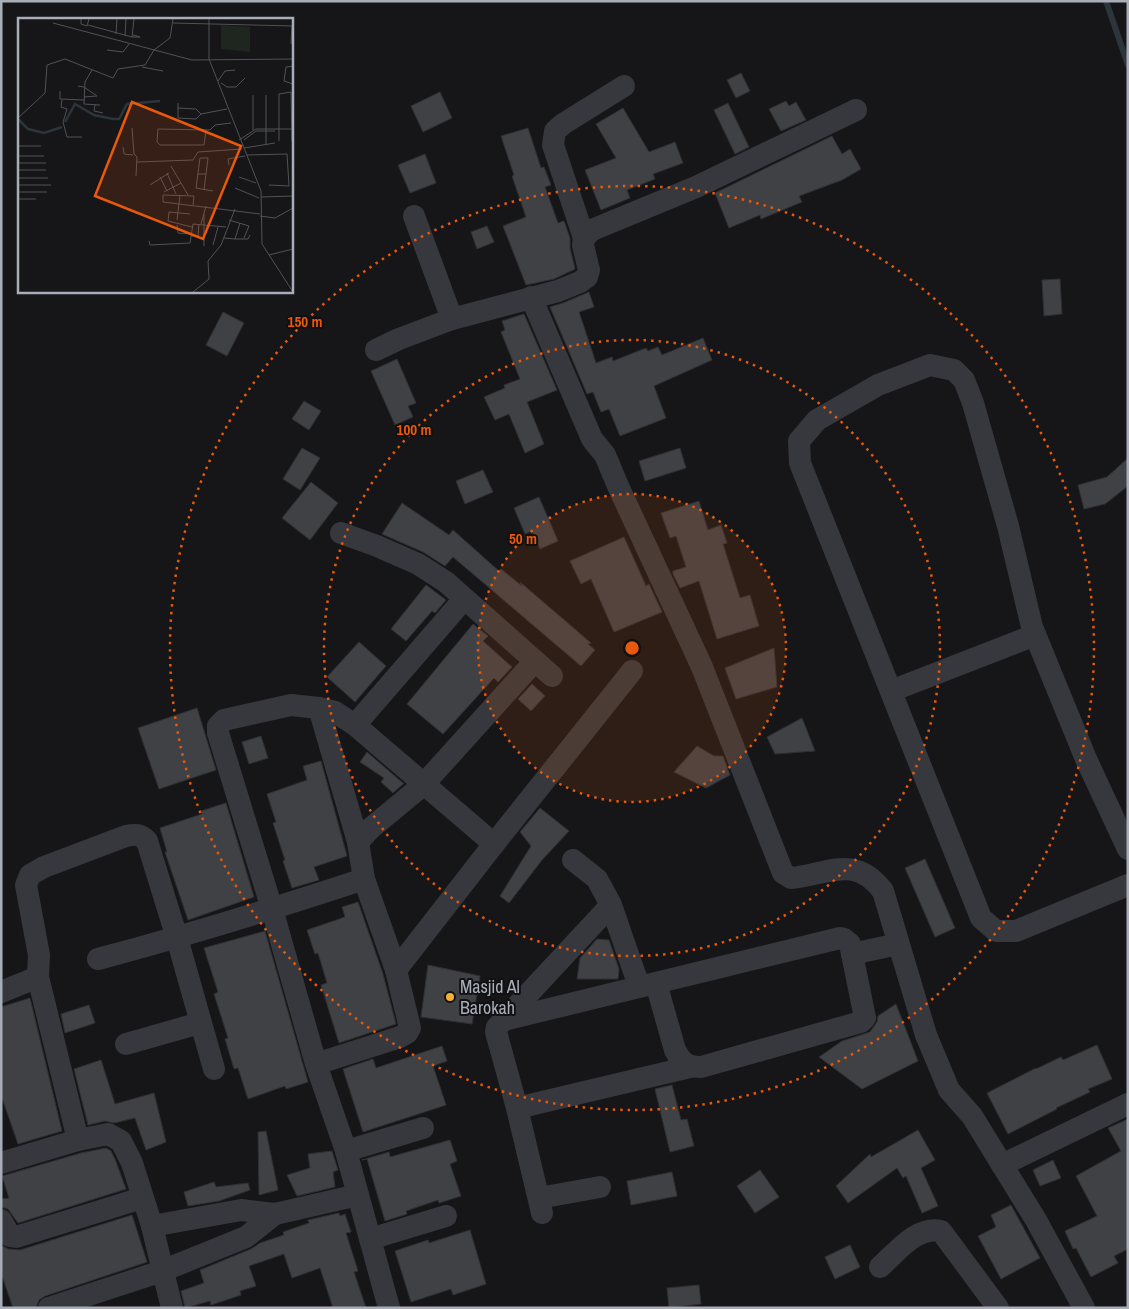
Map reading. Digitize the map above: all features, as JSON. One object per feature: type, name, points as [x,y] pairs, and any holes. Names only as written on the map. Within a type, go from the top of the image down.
[{"type":"street","points":[[376,350],[452,319],[558,291],[580,282],[586,277],[589,270],[583,245],[584,238],[553,145],[555,131],[624,86]]},
{"type":"street","points":[[584,238],[592,230],[696,187],[856,110]]},
{"type":"street","points":[[414,216],[452,319]]},
{"type":"street","points":[[532,297],[592,439],[605,456],[702,667],[783,873],[791,878],[845,868],[865,872],[883,891],[926,1035],[949,1090],[972,1116],[1036,1220],[1084,1308]]},
{"type":"street","points":[[1128,849],[1086,759],[1035,635],[1008,526],[973,403],[964,380],[954,370],[930,365],[878,385],[817,420],[799,441],[800,463],[981,918],[996,932],[1016,931],[1128,885]]},
{"type":"street","points":[[340,533],[377,546],[418,564],[446,582],[552,676]]},
{"type":"street","points":[[355,724],[464,599]]},
{"type":"street","points":[[891,691],[1035,635]]},
{"type":"street","points":[[358,842],[371,828],[423,784],[535,661]]},
{"type":"street","points":[[396,970],[632,671]]},
{"type":"street","points":[[389,1308],[346,1151],[316,1064],[272,910],[218,733],[218,726],[224,720],[291,705],[335,712],[355,724],[494,844]]},
{"type":"street","points":[[316,1064],[407,1033],[410,1028],[396,970],[364,879],[358,842],[319,708]]},
{"type":"street","points":[[78,1140],[38,977],[39,955],[26,885],[30,875],[44,867],[126,836],[135,834],[142,836],[147,841],[214,1069]]},
{"type":"street","points":[[573,860],[597,879],[611,905],[675,1050],[680,1060],[690,1067]]},
{"type":"street","points":[[98,959],[272,910],[364,879]]},
{"type":"street","points":[[600,1187],[541,1206],[496,1032],[497,1027],[611,905]]},
{"type":"street","points":[[504,1020],[840,938],[848,941],[865,1015],[861,1022],[701,1067],[690,1067],[517,1108]]},
{"type":"street","points":[[852,954],[898,944]]},
{"type":"street","points":[[1,992],[38,977]]},
{"type":"street","points":[[126,1044],[200,1023]]},
{"type":"street","points":[[1002,1166],[1128,1104]]},
{"type":"street","points":[[346,1151],[423,1128]]},
{"type":"street","points":[[2,1160],[108,1134],[121,1140],[132,1163],[152,1226],[172,1308]]},
{"type":"street","points":[[152,1226],[241,1210],[275,1214],[358,1195]]},
{"type":"street","points":[[1,1220],[10,1236],[16,1237],[142,1198]]},
{"type":"street","points":[[49,1308],[162,1271],[246,1237],[275,1214]]},
{"type":"street","points":[[370,1239],[446,1216]]},
{"type":"street","points":[[880,1267],[916,1235],[932,1229],[941,1231],[998,1308]]},
{"type":"building","points":[[741,73],[750,91],[736,98],[727,80]]},
{"type":"building","points":[[440,92],[452,118],[423,132],[411,106]]},
{"type":"building","points":[[786,101],[789,106],[796,102],[806,120],[781,131],[769,109]]},
{"type":"building","points":[[728,103],[749,147],[735,154],[714,110]]},
{"type":"building","points":[[623,108],[649,152],[675,142],[683,163],[653,174],[655,179],[627,190],[630,198],[601,210],[585,170],[616,158],[596,124]]},
{"type":"building","points":[[528,128],[541,168],[544,167],[551,185],[545,187],[558,223],[564,221],[570,238],[570,248],[575,269],[554,279],[526,285],[503,226],[526,217],[501,136]]},
{"type":"building","points":[[832,136],[842,154],[850,149],[861,169],[842,180],[799,196],[802,202],[761,219],[760,215],[729,228],[715,193]]},
{"type":"building","points":[[425,154],[436,183],[410,193],[398,165]]},
{"type":"building","points":[[487,226],[494,242],[477,249],[471,232]]},
{"type":"building","points":[[1060,279],[1062,314],[1044,316],[1042,280]]},
{"type":"building","points":[[589,292],[594,307],[579,312],[596,363],[612,357],[613,361],[646,348],[648,351],[658,347],[662,355],[703,338],[712,360],[654,386],[666,418],[620,436],[609,409],[601,412],[593,392],[587,394],[550,307]]},
{"type":"building","points":[[223,312],[244,323],[227,356],[206,345]]},
{"type":"building","points":[[524,314],[557,390],[527,402],[544,444],[525,453],[509,414],[495,420],[484,397],[505,388],[504,385],[520,379],[501,332],[505,330],[502,321]]},
{"type":"building","points":[[397,359],[416,403],[408,406],[413,417],[395,425],[371,371]]},
{"type":"building","points":[[304,401],[321,411],[309,430],[292,419]]},
{"type":"building","points":[[302,448],[320,458],[300,490],[283,479]]},
{"type":"building","points":[[680,448],[686,468],[645,481],[639,461]]},
{"type":"building","points":[[1128,458],[1128,486],[1105,504],[1084,509],[1078,485],[1107,477]]},
{"type":"building","points":[[483,470],[493,492],[465,504],[456,481]]},
{"type":"building","points":[[311,482],[338,503],[310,540],[282,518]]},
{"type":"building","points":[[539,497],[558,541],[540,549],[532,531],[525,534],[514,508]]},
{"type":"building","points":[[699,501],[708,530],[721,525],[727,543],[723,544],[740,598],[750,595],[759,626],[717,639],[699,581],[680,588],[673,574],[673,571],[686,567],[676,536],[670,538],[661,513]]},
{"type":"building","points":[[402,503],[449,535],[453,530],[499,571],[501,569],[522,586],[520,582],[591,643],[588,644],[595,650],[581,666],[453,557],[445,566],[423,552],[382,534]]},
{"type":"building","points":[[624,537],[646,586],[649,584],[662,612],[614,632],[591,579],[581,584],[570,561]]},
{"type":"building","points":[[426,585],[446,600],[435,613],[432,611],[406,641],[391,629]]},
{"type":"building","points":[[473,624],[488,636],[483,641],[512,667],[498,682],[494,678],[443,734],[407,704]]},
{"type":"building","points":[[359,642],[386,666],[355,702],[327,677]]},
{"type":"building","points":[[774,648],[777,687],[736,699],[725,668]]},
{"type":"building","points":[[532,684],[545,696],[531,711],[518,699]]},
{"type":"building","points":[[197,708],[216,770],[159,789],[138,728]]},
{"type":"building","points":[[802,718],[815,751],[775,754],[767,737]]},
{"type":"building","points":[[261,736],[268,758],[249,764],[242,742]]},
{"type":"building","points":[[697,746],[714,756],[723,756],[730,775],[706,788],[674,772]]},
{"type":"building","points":[[367,752],[404,784],[393,793],[381,782],[384,778],[360,762]]},
{"type":"building","points":[[321,761],[347,856],[314,867],[319,880],[292,888],[283,861],[285,860],[273,823],[276,822],[267,794],[307,780],[303,766]]},
{"type":"building","points":[[226,803],[254,897],[188,920],[165,852],[167,852],[160,828],[202,814],[201,811]]},
{"type":"building","points":[[540,808],[569,831],[542,860],[509,903],[500,896],[531,846],[520,832]]},
{"type":"building","points":[[925,859],[955,928],[935,937],[905,868]]},
{"type":"building","points":[[358,902],[383,974],[396,1024],[339,1043],[321,985],[327,983],[318,953],[315,954],[307,930],[345,917],[342,907]]},
{"type":"building","points":[[265,931],[308,1082],[286,1089],[285,1086],[248,1099],[238,1068],[234,1069],[225,1039],[228,1038],[214,994],[218,992],[204,948]]},
{"type":"building","points":[[597,939],[609,940],[619,969],[618,979],[577,979],[580,958]]},
{"type":"building","name":"Masjid Al Barokah","points":[[428,965],[480,976],[472,1024],[421,1017]]},
{"type":"building","points":[[30,998],[62,1131],[18,1144],[1,1095],[1,1007]]},
{"type":"building","points":[[896,1004],[918,1061],[862,1089],[819,1057],[842,1041],[870,1032],[877,1022],[878,1016]]},
{"type":"building","points":[[89,1005],[95,1023],[65,1033],[61,1014]]},
{"type":"building","points":[[1097,1045],[1112,1079],[1088,1089],[1090,1092],[1008,1134],[987,1093],[1061,1057],[1063,1060]]},
{"type":"building","points":[[442,1046],[447,1061],[433,1066],[446,1105],[363,1132],[343,1069],[373,1059],[376,1068]]},
{"type":"building","points":[[101,1060],[115,1104],[154,1093],[166,1142],[146,1150],[135,1118],[114,1123],[105,1121],[88,1125],[74,1069]]},
{"type":"building","points":[[672,1085],[681,1120],[687,1119],[694,1146],[670,1152],[655,1089]]},
{"type":"building","points":[[1128,1119],[1128,1249],[1114,1256],[1118,1263],[1091,1277],[1076,1248],[1073,1249],[1065,1231],[1097,1216],[1076,1176],[1121,1151],[1108,1128]]},
{"type":"building","points":[[918,1130],[935,1160],[921,1168],[938,1206],[922,1213],[906,1176],[903,1178],[897,1168],[848,1203],[836,1186],[870,1154],[871,1157]]},
{"type":"building","points":[[266,1131],[278,1190],[259,1195],[258,1132]]},
{"type":"building","points":[[450,1140],[457,1161],[450,1164],[461,1196],[439,1203],[438,1200],[406,1211],[407,1214],[385,1221],[367,1159],[362,1160],[389,1152],[390,1157]]},
{"type":"building","points":[[106,1148],[111,1151],[115,1159],[126,1189],[18,1223],[8,1209],[1,1207],[1,1199],[9,1198],[2,1176],[81,1153]]},
{"type":"building","points":[[332,1151],[338,1170],[333,1172],[335,1187],[297,1196],[287,1175],[310,1168],[308,1154]]},
{"type":"building","points":[[1053,1160],[1061,1178],[1040,1186],[1033,1170]]},
{"type":"building","points":[[760,1170],[779,1197],[755,1213],[737,1186]]},
{"type":"building","points":[[672,1172],[677,1196],[631,1205],[627,1181]]},
{"type":"building","points":[[214,1182],[216,1187],[248,1183],[250,1190],[219,1201],[188,1206],[184,1192]]},
{"type":"building","points":[[1011,1205],[1040,1258],[1001,1279],[978,1236],[996,1227],[991,1215]]},
{"type":"building","points":[[339,1213],[340,1216],[345,1214],[351,1232],[346,1233],[358,1271],[354,1272],[366,1308],[333,1308],[320,1268],[292,1278],[284,1254],[249,1266],[256,1286],[240,1291],[241,1295],[211,1305],[210,1301],[185,1308],[181,1291],[204,1283],[200,1270],[251,1249],[260,1243],[284,1235],[283,1232],[309,1223],[308,1220]]},
{"type":"building","points":[[132,1215],[147,1262],[45,1296],[39,1300],[36,1308],[13,1308],[1,1273],[1,1245],[8,1249],[20,1250]]},
{"type":"building","points":[[470,1230],[486,1284],[453,1295],[451,1289],[411,1302],[395,1251],[428,1240],[429,1243]]},
{"type":"building","points":[[850,1245],[860,1267],[835,1279],[825,1257]]},
{"type":"building","points":[[699,1285],[701,1304],[669,1308],[667,1288]]},
{"type":"waterway","points":[[1106,1],[1128,65]]},
{"type":"place","name":"Masjid Al Barokah","points":[[450,997]]}]
